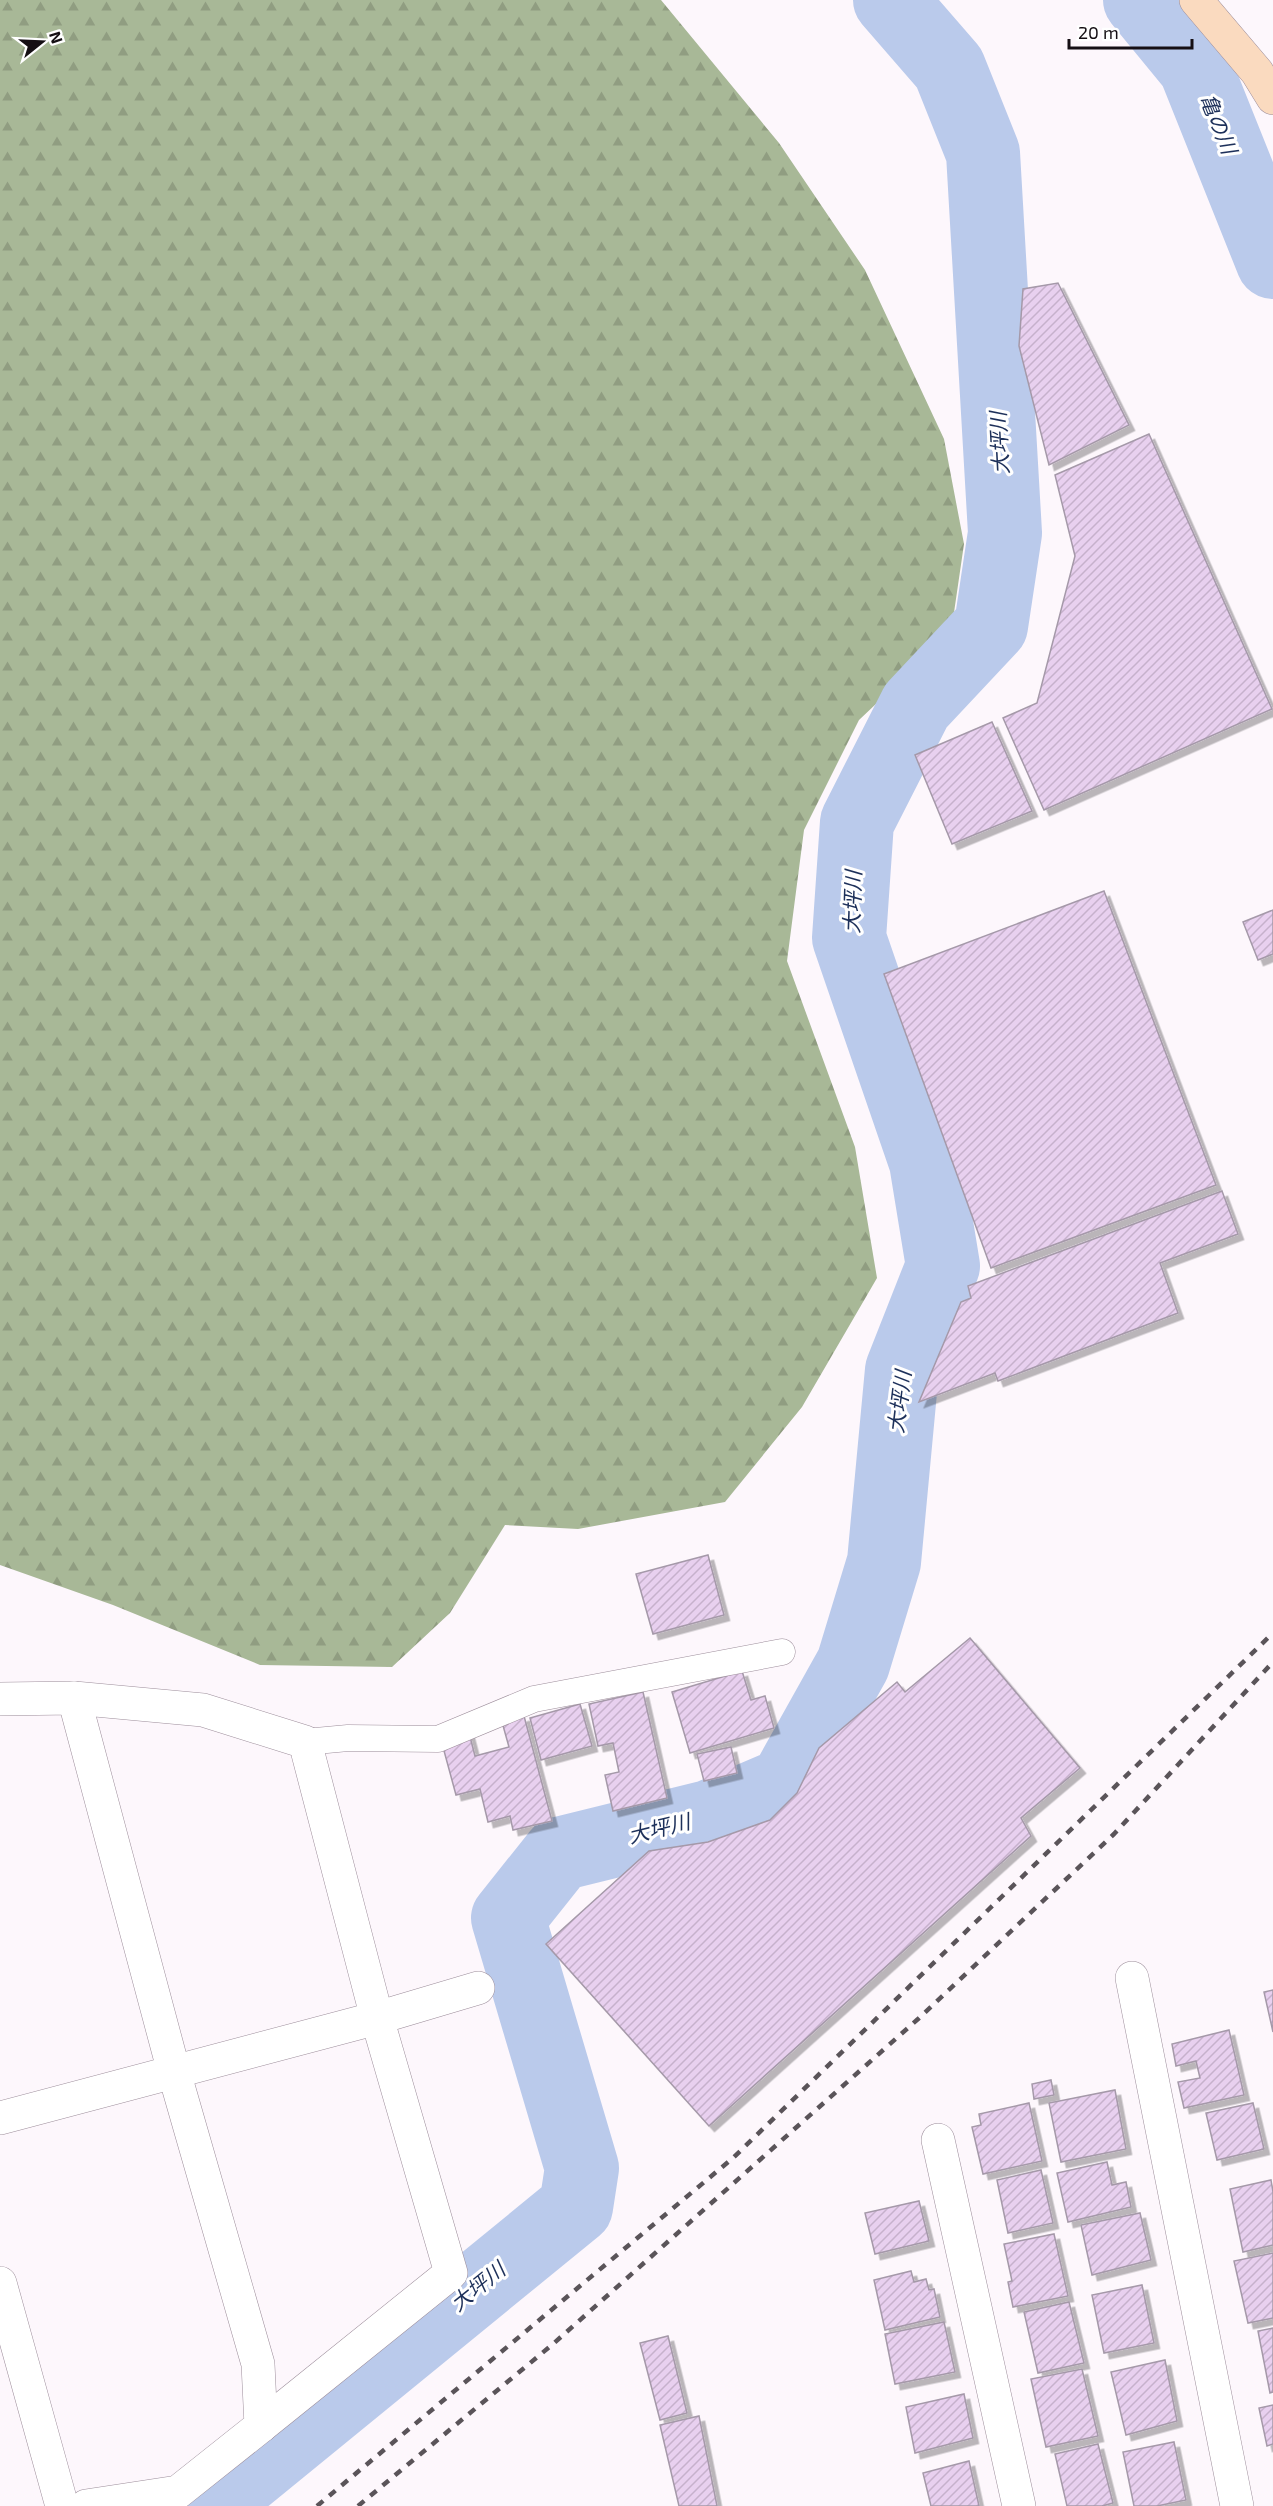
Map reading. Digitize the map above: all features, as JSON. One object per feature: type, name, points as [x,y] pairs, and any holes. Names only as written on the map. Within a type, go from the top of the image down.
[{"type":"main road","points":[[1196,0],[1257,72],[1273,98]]},
{"type":"street","points":[[74,1698],[174,2072],[258,2364],[261,2426]]},
{"type":"street","points":[[0,1699],[74,1698],[203,1710],[305,1742],[377,2018],[452,2273],[178,2492],[86,2506]]},
{"type":"street","points":[[1132,1978],[1237,2506]]},
{"type":"street","points":[[0,2118],[377,2018],[478,1988]]},
{"type":"street","points":[[938,2140],[1019,2506]]},
{"type":"street","points":[[0,2283],[62,2506]]},
{"type":"lane","points":[[305,1742],[348,1738],[438,1738],[534,1699],[782,1652]]},
{"type":"green space","points":[[0,0],[661,0],[779,143],[865,270],[944,439],[964,544],[951,633],[859,720],[804,830],[787,961],[855,1147],[877,1278],[802,1407],[725,1502],[578,1529],[505,1525],[450,1613],[392,1667],[260,1665],[113,1605],[0,1565]]},
{"type":"building","points":[[1058,283],[1129,425],[1049,465],[1019,346],[1023,289]]},
{"type":"building","points":[[1149,434],[1272,709],[1044,810],[1003,718],[1037,703],[1075,556],[1055,475]]},
{"type":"building","points":[[992,722],[1032,811],[952,844],[915,755]]},
{"type":"building","points":[[1104,891],[1216,1185],[991,1268],[884,974]]},
{"type":"building","points":[[1273,910],[1273,954],[1258,960],[1243,922]]},
{"type":"building","points":[[1222,1191],[1238,1234],[1160,1263],[1178,1313],[998,1381],[995,1373],[919,1402],[961,1302],[971,1298],[968,1286]]},
{"type":"building","points":[[708,1555],[724,1615],[653,1634],[636,1574]]},
{"type":"building","points":[[970,1638],[1080,1768],[1021,1818],[1031,1836],[709,2126],[546,1944],[649,1851],[708,1842],[770,1820],[797,1793],[819,1748],[897,1682],[905,1692]]},
{"type":"building","points":[[742,1671],[751,1700],[765,1696],[774,1728],[690,1753],[672,1692]]},
{"type":"building","points":[[643,1692],[667,1798],[613,1811],[605,1775],[619,1772],[613,1743],[598,1746],[589,1704]]},
{"type":"building","points":[[580,1704],[592,1746],[541,1760],[530,1718]]},
{"type":"building","points":[[524,1716],[552,1821],[513,1830],[510,1816],[488,1822],[480,1789],[456,1795],[440,1736],[468,1729],[475,1756],[509,1747],[502,1722]]},
{"type":"building","points":[[731,1747],[737,1773],[704,1781],[697,1754]]},
{"type":"building","points":[[1273,1990],[1273,2032],[1264,1992]]},
{"type":"building","points":[[1229,2030],[1244,2095],[1184,2108],[1178,2082],[1200,2078],[1196,2061],[1176,2066],[1172,2044]]},
{"type":"building","points":[[1051,2080],[1054,2095],[1034,2099],[1032,2084]]},
{"type":"building","points":[[1115,2090],[1126,2149],[1061,2162],[1049,2103]]},
{"type":"building","points":[[1029,2103],[1042,2161],[983,2174],[972,2127],[981,2125],[979,2114]]},
{"type":"building","points":[[1253,2103],[1264,2149],[1217,2160],[1206,2113]]},
{"type":"building","points":[[1107,2162],[1112,2185],[1126,2182],[1131,2207],[1068,2222],[1057,2173]]},
{"type":"building","points":[[1041,2170],[1053,2223],[1008,2233],[997,2180]]},
{"type":"building","points":[[1271,2180],[1273,2245],[1243,2252],[1230,2189]]},
{"type":"building","points":[[919,2201],[929,2241],[875,2254],[865,2213]]},
{"type":"building","points":[[1140,2213],[1151,2260],[1092,2275],[1081,2225]]},
{"type":"building","points":[[1054,2234],[1068,2296],[1013,2307],[1008,2282],[1012,2281],[1004,2244]]},
{"type":"building","points":[[1273,2253],[1273,2318],[1248,2323],[1234,2261]]},
{"type":"building","points":[[911,2271],[914,2282],[926,2279],[929,2290],[934,2289],[940,2317],[885,2330],[874,2280]]},
{"type":"building","points":[[1142,2285],[1154,2343],[1104,2353],[1092,2295]]},
{"type":"building","points":[[1069,2302],[1084,2363],[1038,2373],[1024,2312]]},
{"type":"building","points":[[944,2322],[955,2372],[895,2384],[885,2334]]},
{"type":"building","points":[[1273,2328],[1273,2392],[1270,2393],[1258,2331]]},
{"type":"building","points":[[668,2336],[687,2413],[660,2420],[640,2343]]},
{"type":"building","points":[[1165,2360],[1177,2421],[1126,2435],[1111,2372]]},
{"type":"building","points":[[1082,2369],[1098,2436],[1046,2447],[1031,2379]]},
{"type":"building","points":[[964,2394],[973,2438],[915,2453],[906,2407]]},
{"type":"building","points":[[1273,2405],[1273,2444],[1267,2446],[1259,2408]]},
{"type":"building","points":[[699,2416],[717,2506],[679,2506],[660,2425]]},
{"type":"building","points":[[1174,2442],[1186,2500],[1157,2506],[1134,2506],[1123,2452]]},
{"type":"building","points":[[1098,2444],[1113,2503],[1102,2506],[1067,2506],[1055,2454]]},
{"type":"building","points":[[969,2461],[979,2506],[931,2506],[923,2473]]},
{"type":"waterway","name":"大坪川","points":[[210,2506],[576,2207],[582,2168],[508,1918],[559,1854],[709,1817],[786,1784],[853,1664],[884,1562],[902,1370],[943,1266],[926,1162],[849,938],[857,822],[916,706],[991,626],[1005,533],[983,153],[949,68],[890,0]]},
{"type":"waterway","name":"亀の川","points":[[1140,0],[1195,67],[1273,262]]},
{"type":"railway","points":[[317,2506],[733,2158],[1273,1633]]},
{"type":"railway","points":[[358,2506],[553,2344],[918,2019],[1114,1834],[1273,1662]]}]
